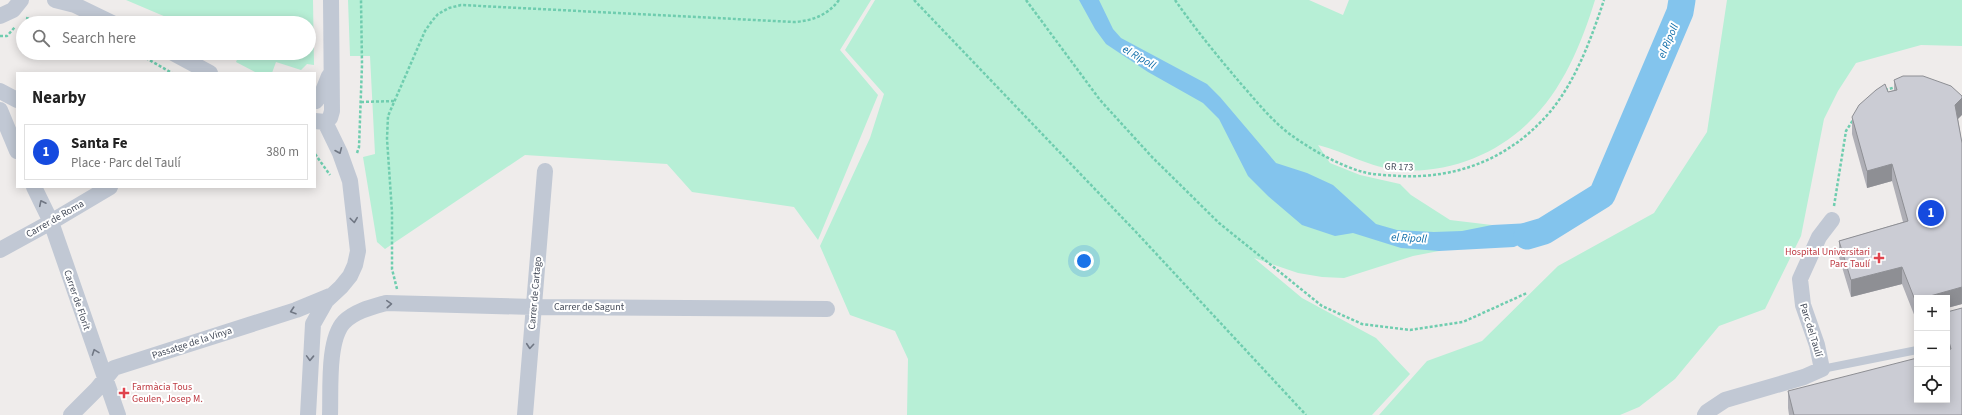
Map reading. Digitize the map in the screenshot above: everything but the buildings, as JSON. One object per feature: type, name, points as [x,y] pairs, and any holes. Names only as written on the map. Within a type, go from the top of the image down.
[{"type":"street","points":[[1,18],[13,10],[21,0]]},
{"type":"street","points":[[55,0],[75,5],[98,16]]},
{"type":"street","points":[[324,116],[332,64],[331,0]]},
{"type":"street","points":[[186,60],[208,72]]},
{"type":"street","points":[[316,101],[325,87],[332,64]]},
{"type":"street","points":[[0,91],[16,99]]},
{"type":"street","points":[[308,415],[313,324],[318,313],[330,296],[350,276],[358,251],[350,181],[324,116],[324,100],[316,101]]},
{"type":"street","points":[[1,116],[16,149]]},
{"type":"street","name":"Carrer de Cartago","points":[[524,415],[545,171]]},
{"type":"street","name":"Carrer de Florit","points":[[34,188],[51,222],[118,415]]},
{"type":"street","name":"Carrer de Roma","points":[[0,250],[108,188]]},
{"type":"street","name":"Parc del Taulí","points":[[1705,415],[1725,400],[1804,378],[1822,369],[1817,345],[1803,306],[1800,279],[1819,238],[1832,220]]},
{"type":"street","name":"Passatge de la Vinya","points":[[71,415],[114,368],[296,310],[330,296]]},
{"type":"street","name":"Carrer de Sagunt","points":[[330,415],[333,345],[344,322],[369,308],[386,303],[533,307],[827,309]]},
{"type":"lane","points":[[1822,369],[1914,351]]},
{"type":"path","points":[[358,160],[362,65],[361,0]]},
{"type":"path","points":[[401,303],[392,269],[392,212],[387,139],[388,116],[425,31],[438,14],[449,8],[461,5],[794,22],[812,21],[834,6],[838,0]]},
{"type":"path","points":[[914,0],[1131,227],[1306,415]]},
{"type":"path","points":[[1026,0],[1100,100],[1152,157],[1219,223],[1322,306],[1362,324],[1410,330],[1463,322],[1527,293]]},
{"type":"path","name":"GR 173","points":[[1175,0],[1204,40],[1238,81],[1272,119],[1292,136],[1338,162],[1364,172],[1409,176],[1454,172],[1475,166],[1499,155],[1534,128],[1556,104],[1577,69],[1604,0]]},
{"type":"path","points":[[0,36],[7,36],[16,26]]},
{"type":"path","points":[[149,60],[170,72]]},
{"type":"path","points":[[1883,91],[1900,86]]},
{"type":"path","points":[[361,102],[394,101]]},
{"type":"path","points":[[1832,220],[1846,131],[1856,115]]},
{"type":"green space","points":[[126,0],[313,0],[313,16],[164,16]]},
{"type":"green space","points":[[348,0],[871,0],[840,50],[878,95],[818,240],[794,207],[692,192],[667,164],[525,155],[385,249],[377,242],[363,157],[375,154],[370,56],[350,56]]},
{"type":"green space","points":[[875,0],[1309,0],[1343,15],[1349,0],[1595,0],[1584,33],[1570,66],[1551,96],[1541,110],[1516,134],[1486,153],[1469,160],[1434,169],[1399,170],[1388,169],[1368,163],[1318,145],[1330,163],[1360,175],[1400,184],[1411,195],[1450,220],[1492,225],[1439,251],[1413,256],[1344,278],[1322,277],[1298,273],[1254,258],[1302,298],[1376,338],[1410,374],[1372,415],[907,415],[908,359],[895,331],[850,315],[820,246],[870,138],[884,94],[845,50]]},
{"type":"green space","points":[[1727,0],[1962,0],[1962,46],[1921,45],[1856,63],[1838,91],[1824,119],[1801,236],[1765,309],[1719,326],[1675,379],[1639,407],[1620,415],[1379,415],[1427,361],[1482,341],[1558,266],[1654,213],[1707,132]]},
{"type":"green space","points":[[237,60],[314,60],[314,65],[307,64],[301,70],[276,62],[272,72],[255,72],[236,62]]},
{"type":"water","points":[[1079,0],[1099,0],[1113,29],[1121,38],[1207,84],[1220,97],[1276,163],[1307,173],[1333,185],[1376,224],[1397,230],[1434,232],[1462,231],[1492,225],[1547,222],[1564,218],[1542,235],[1514,247],[1439,251],[1401,248],[1353,233],[1335,236],[1302,225],[1268,196],[1248,176],[1219,119],[1203,103],[1148,72],[1106,44],[1095,29]]},
{"type":"waterway","name":"el Ripoll","points":[[1527,236],[1544,231],[1602,195],[1680,12],[1682,0]]},
{"type":"place","name":"Santa Fe","points":[[1931,213]]},
{"type":"place","name":"Hospital Universitari Parc Taulí","points":[[1879,258]]},
{"type":"place","name":"Farmàcia Tous Geulen, Josep M.","points":[[124,393]]}]
